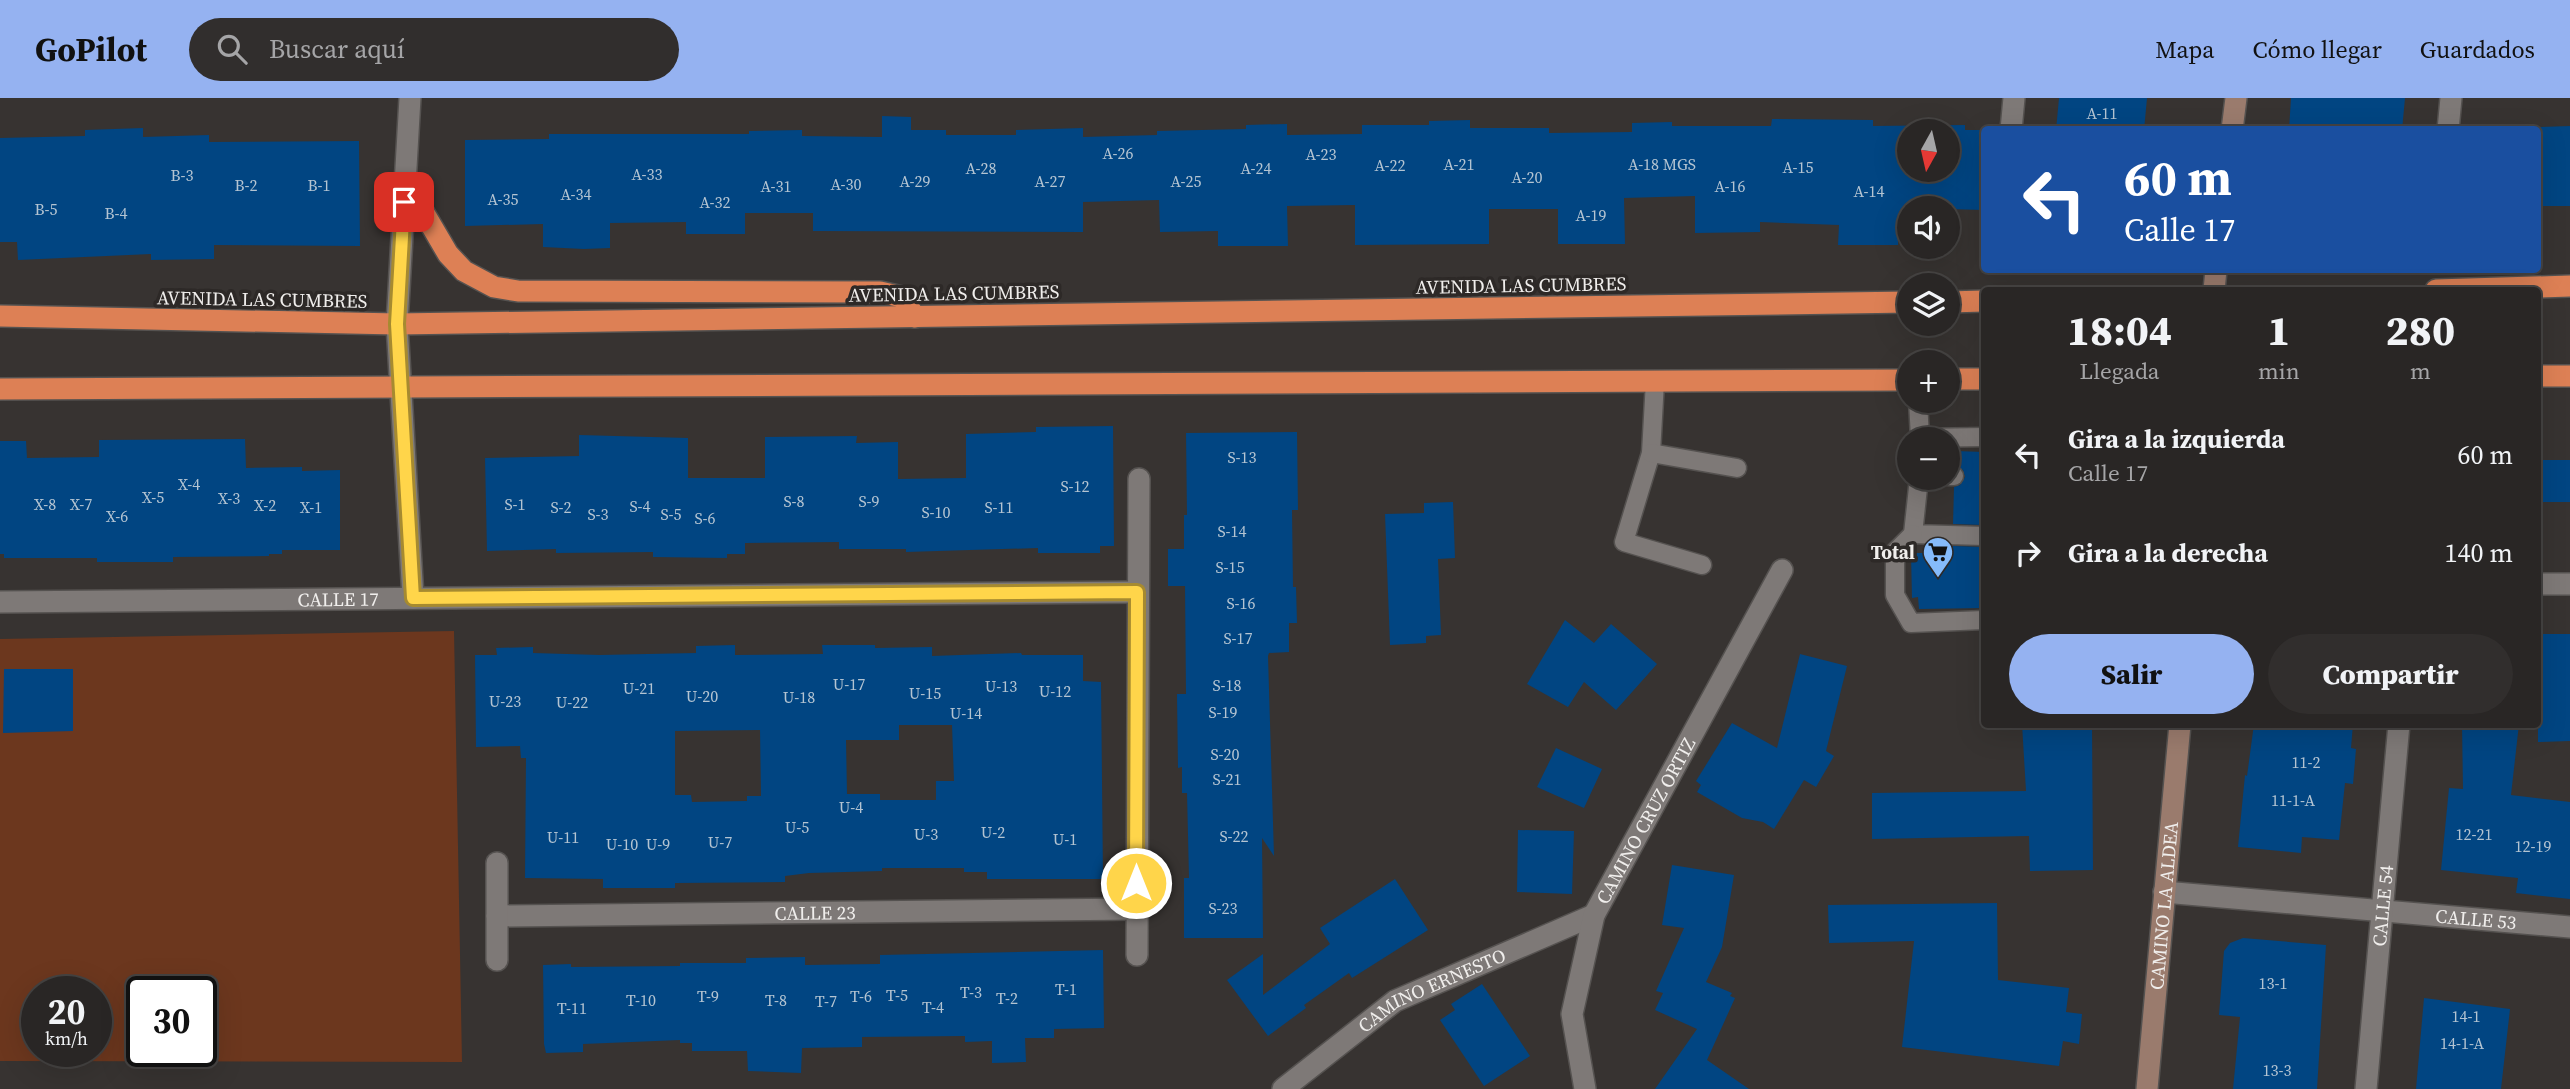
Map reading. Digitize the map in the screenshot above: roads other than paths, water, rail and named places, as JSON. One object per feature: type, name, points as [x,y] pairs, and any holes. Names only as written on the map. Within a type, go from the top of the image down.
[{"type":"highway","points":[[404,202],[424,213],[449,254],[464,271],[494,287],[518,291],[880,292],[902,297],[915,317]]},
{"type":"highway","points":[[2536,287],[2570,286]]},
{"type":"highway","points":[[1960,302],[1981,301]]},
{"type":"highway","name":"AVENIDA LAS CUMBRES","points":[[0,316],[397,324],[1897,302]]},
{"type":"highway","points":[[2541,376],[2570,376]]},
{"type":"highway","points":[[1960,379],[1981,379]]},
{"type":"highway","points":[[0,389],[1897,380]]},
{"type":"street","points":[[410,98],[397,324],[413,598]]},
{"type":"street","points":[[2011,126],[2014,98]]},
{"type":"street","points":[[2232,126],[2236,98]]},
{"type":"street","points":[[2448,126],[2451,98]]},
{"type":"street","points":[[1137,955],[1139,479]]},
{"type":"street","name":"CAMINO CRUZ ORTIZ","points":[[1585,1089],[1572,1014],[1594,915],[1782,570]]},
{"type":"street","points":[[2541,584],[2570,584]]},
{"type":"street","name":"CALLE 17","points":[[0,602],[1137,592]]},
{"type":"street","name":"CAMINO LA ALDEA","points":[[2147,1089],[2180,728]]},
{"type":"street","name":"CALLE 54","points":[[2366,1089],[2399,728]]},
{"type":"street","points":[[497,863],[497,960]]},
{"type":"street","name":"CALLE 53","points":[[2164,892],[2570,927]]},
{"type":"street","name":"CALLE 23","points":[[497,916],[1136,909]]},
{"type":"street","name":"CAMINO ERNESTO","points":[[1283,1089],[1395,1001],[1594,915]]},
{"type":"lane","points":[[1655,381],[1651,453],[1624,542],[1702,565]]},
{"type":"lane","points":[[1960,438],[1981,438]]},
{"type":"lane","points":[[1651,453],[1737,468]]},
{"type":"lane","points":[[1918,490],[1913,534],[1895,552],[1895,595],[1911,623],[1981,620]]},
{"type":"lane","points":[[1913,534],[1981,536]]},
{"type":"place","name":"Total","points":[[1938,579]]}]
